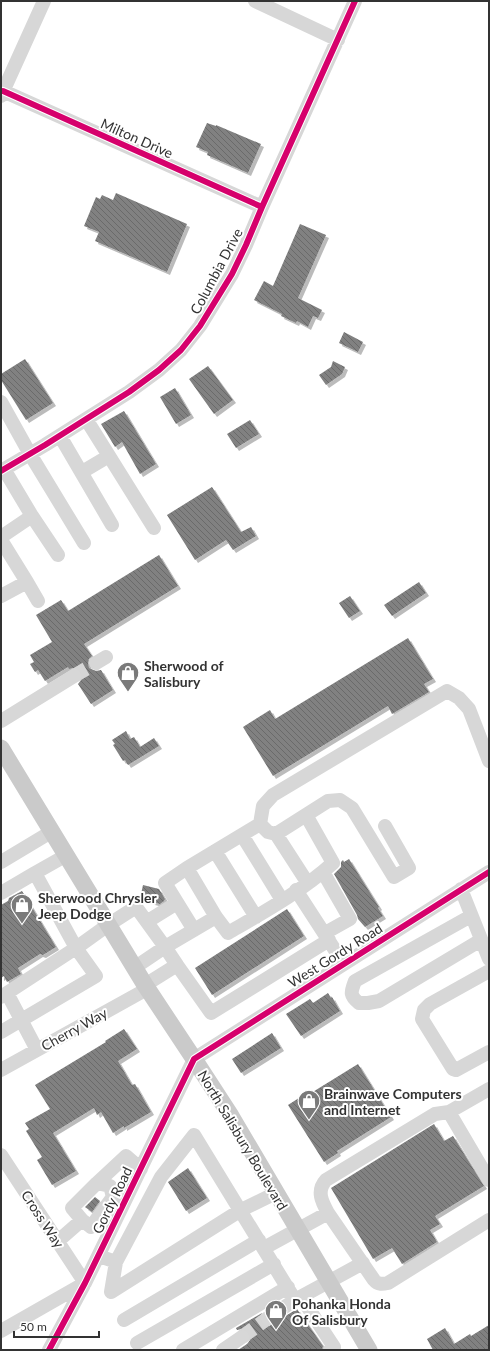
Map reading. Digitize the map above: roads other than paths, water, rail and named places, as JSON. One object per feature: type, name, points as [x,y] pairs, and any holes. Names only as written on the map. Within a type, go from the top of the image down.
[{"type":"main road","name":"North Salisbury Boulevard","points":[[1,748],[134,968],[230,1116],[369,1350]]},
{"type":"street","points":[[2,93],[44,1]]},
{"type":"street","points":[[255,1],[338,40]]},
{"type":"street","name":"Columbia Drive","points":[[2,470],[60,436],[129,392],[159,370],[181,350],[200,326],[232,274],[246,245],[355,1]]},
{"type":"street","name":"Milton Drive","points":[[2,93],[262,207]]},
{"type":"street","points":[[1,402],[30,454],[84,543]]},
{"type":"street","points":[[86,419],[154,528]]},
{"type":"street","points":[[60,436],[112,525]]},
{"type":"street","points":[[82,472],[110,456]]},
{"type":"street","points":[[2,470],[58,555]]},
{"type":"street","points":[[32,516],[1,539],[38,601]]},
{"type":"street","points":[[1,596],[27,582]]},
{"type":"street","points":[[1,721],[74,676]]},
{"type":"street","points":[[194,930],[165,883],[260,824],[263,806],[273,795],[447,692],[459,698],[469,709],[489,760]]},
{"type":"street","points":[[260,824],[268,832],[276,834],[328,801],[340,800],[352,808],[394,877],[409,868],[386,826]]},
{"type":"street","points":[[187,868],[216,917],[228,933],[282,900],[323,872],[333,863],[306,816]]},
{"type":"street","points":[[1,862],[51,832]]},
{"type":"street","points":[[276,834],[327,936],[344,964]]},
{"type":"street","points":[[242,835],[282,900]]},
{"type":"street","points":[[215,851],[256,917]]},
{"type":"street","points":[[1,893],[66,856]]},
{"type":"street","points":[[37,1050],[22,1020],[4,995],[136,907],[148,921],[211,1013],[350,919],[323,872]]},
{"type":"street","name":"West Gordy Road","points":[[194,1059],[489,872]]},
{"type":"street","points":[[1,1032],[96,976],[76,948],[35,873]]},
{"type":"street","points":[[461,890],[489,960]]},
{"type":"street","points":[[148,921],[177,903]]},
{"type":"street","points":[[472,916],[355,981],[351,991],[353,998],[359,1003],[379,1001],[481,940]]},
{"type":"street","points":[[134,968],[165,947],[216,917]]},
{"type":"street","name":"Cherry Way","points":[[1,1070],[146,987],[177,965]]},
{"type":"street","points":[[489,970],[430,1004],[424,1010],[422,1019],[453,1069],[456,1070],[489,1052]]},
{"type":"street","name":"Gordy Road","points":[[49,1350],[99,1256],[194,1059]]},
{"type":"street","points":[[489,1089],[449,1112],[435,1114],[326,1180],[321,1187],[320,1194],[321,1201],[328,1213],[376,1282],[383,1284],[489,1220]]},
{"type":"street","points":[[449,1112],[489,1180]]},
{"type":"street","points":[[276,1193],[241,1210],[111,1292],[116,1262],[161,1177],[194,1135],[241,1210],[288,1287],[298,1298],[333,1349]]},
{"type":"street","name":"Cross Way","points":[[1,1155],[85,1283]]},
{"type":"street","points":[[97,1183],[110,1186],[113,1197],[91,1227],[82,1220],[72,1208],[97,1183],[126,1156],[141,1169]]},
{"type":"street","points":[[121,1209],[140,1218]]},
{"type":"street","points":[[124,1320],[262,1244],[298,1230],[328,1213]]},
{"type":"street","points":[[100,1215],[114,1225]]},
{"type":"street","points":[[58,1241],[82,1220]]},
{"type":"street","points":[[99,1256],[116,1262]]},
{"type":"street","points":[[268,1318],[298,1298],[363,1263]]},
{"type":"street","points":[[137,1343],[274,1264]]},
{"type":"street","points":[[1,1331],[85,1283]]},
{"type":"street","points":[[183,1350],[288,1287]]},
{"type":"street","points":[[222,1326],[233,1343]]},
{"type":"tunnel","points":[[74,676],[96,663]]},
{"type":"tunnel","points":[[242,1337],[268,1318]]},
{"type":"place","name":"Sherwood of Salisbury","points":[[128,692]]},
{"type":"place","name":"Sherwood Chrysler Jeep Dodge","points":[[22,924]]},
{"type":"place","name":"Brainwave Computers and Internet","points":[[309,1120]]},
{"type":"place","name":"Pohanka Honda Of Salisbury","points":[[276,1330]]}]
